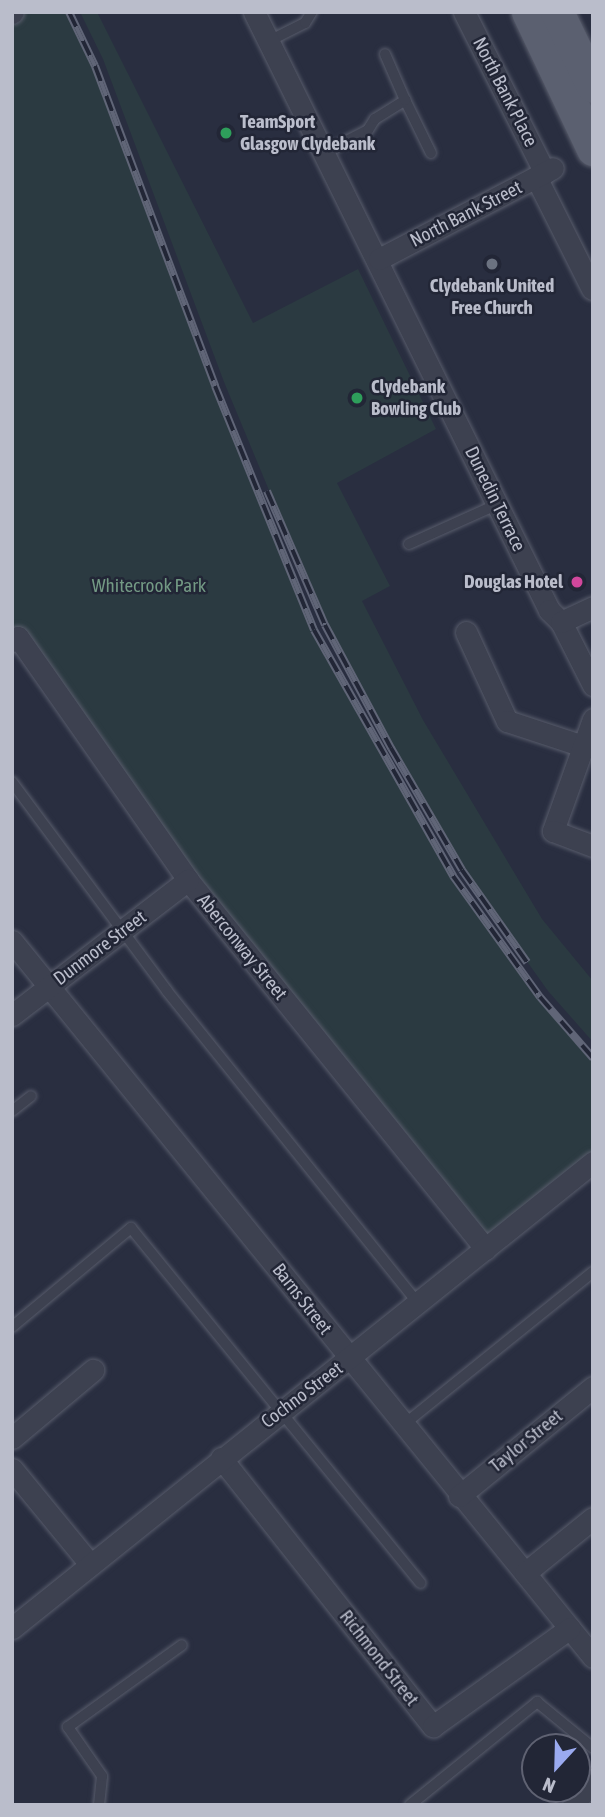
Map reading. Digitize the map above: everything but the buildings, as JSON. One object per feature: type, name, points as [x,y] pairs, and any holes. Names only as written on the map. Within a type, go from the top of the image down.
[{"type":"main road","points":[[528,12],[593,149]]},
{"type":"main road","points":[[557,12],[593,86]]},
{"type":"street","name":"Dunedin Terrace","points":[[254,12],[379,259],[549,610],[561,622],[593,685]]},
{"type":"street","name":"North Bank Place","points":[[464,12],[545,173],[592,289]]},
{"type":"street","name":"North Bank Street","points":[[379,259],[545,173]]},
{"type":"street","points":[[561,622],[593,607]]},
{"type":"street","points":[[466,632],[507,721],[583,746]]},
{"type":"street","name":"Aberconway Street","points":[[13,639],[18,637],[188,880],[486,1249]]},
{"type":"street","points":[[593,719],[553,831],[593,846]]},
{"type":"street","name":"Dunmore Street","points":[[12,1015],[188,880]]},
{"type":"street","name":"Barns Street","points":[[12,941],[402,1426],[593,1657]]},
{"type":"street","name":"Cochno Street","points":[[14,1624],[593,1162]]},
{"type":"street","points":[[12,1438],[93,1370]]},
{"type":"street","name":"Taylor Street","points":[[459,1496],[593,1387]]},
{"type":"street","name":"Richmond Street","points":[[220,1458],[433,1726],[570,1628]]},
{"type":"street","points":[[12,1469],[90,1564]]},
{"type":"street","points":[[525,1573],[593,1518]]},
{"type":"street","points":[[573,1805],[593,1780]]},
{"type":"lane","points":[[269,41],[305,23],[312,12]]},
{"type":"lane","points":[[385,54],[431,153]]},
{"type":"lane","points":[[325,152],[369,130],[375,119],[405,100]]},
{"type":"lane","points":[[409,544],[498,504]]},
{"type":"lane","points":[[12,782],[121,932],[418,1303]]},
{"type":"lane","points":[[12,1111],[31,1096]]},
{"type":"lane","points":[[12,1327],[131,1228],[421,1583]]},
{"type":"lane","points":[[402,1426],[593,1272]]},
{"type":"lane","points":[[99,1805],[102,1776],[68,1727],[182,1645]]},
{"type":"lane","points":[[410,1805],[537,1702],[593,1748]]},
{"type":"green space","name":"Whitecrook Park","points":[[66,12],[95,66],[215,386],[316,626],[381,752],[453,876],[540,997],[593,1058],[593,1161],[486,1249],[12,641],[12,13]]},
{"type":"green space","points":[[80,12],[97,12],[253,323],[358,269],[436,429],[337,483],[390,586],[362,601],[423,720],[542,919],[593,981],[593,1042],[548,991],[462,870],[325,625],[224,382],[103,59]]},
{"type":"railway","points":[[69,12],[95,66],[215,386],[314,630],[453,876],[540,997],[593,1058]]},
{"type":"railway","points":[[267,491],[325,625],[391,748],[462,870],[527,962]]},
{"type":"place","name":"TeamSport Glasgow Clydebank","points":[[226,133]]},
{"type":"place","name":"Clydebank United Free Church","points":[[492,264]]},
{"type":"place","name":"Clydebank Bowling Club","points":[[357,398]]},
{"type":"place","name":"Douglas Hotel","points":[[577,582]]}]
